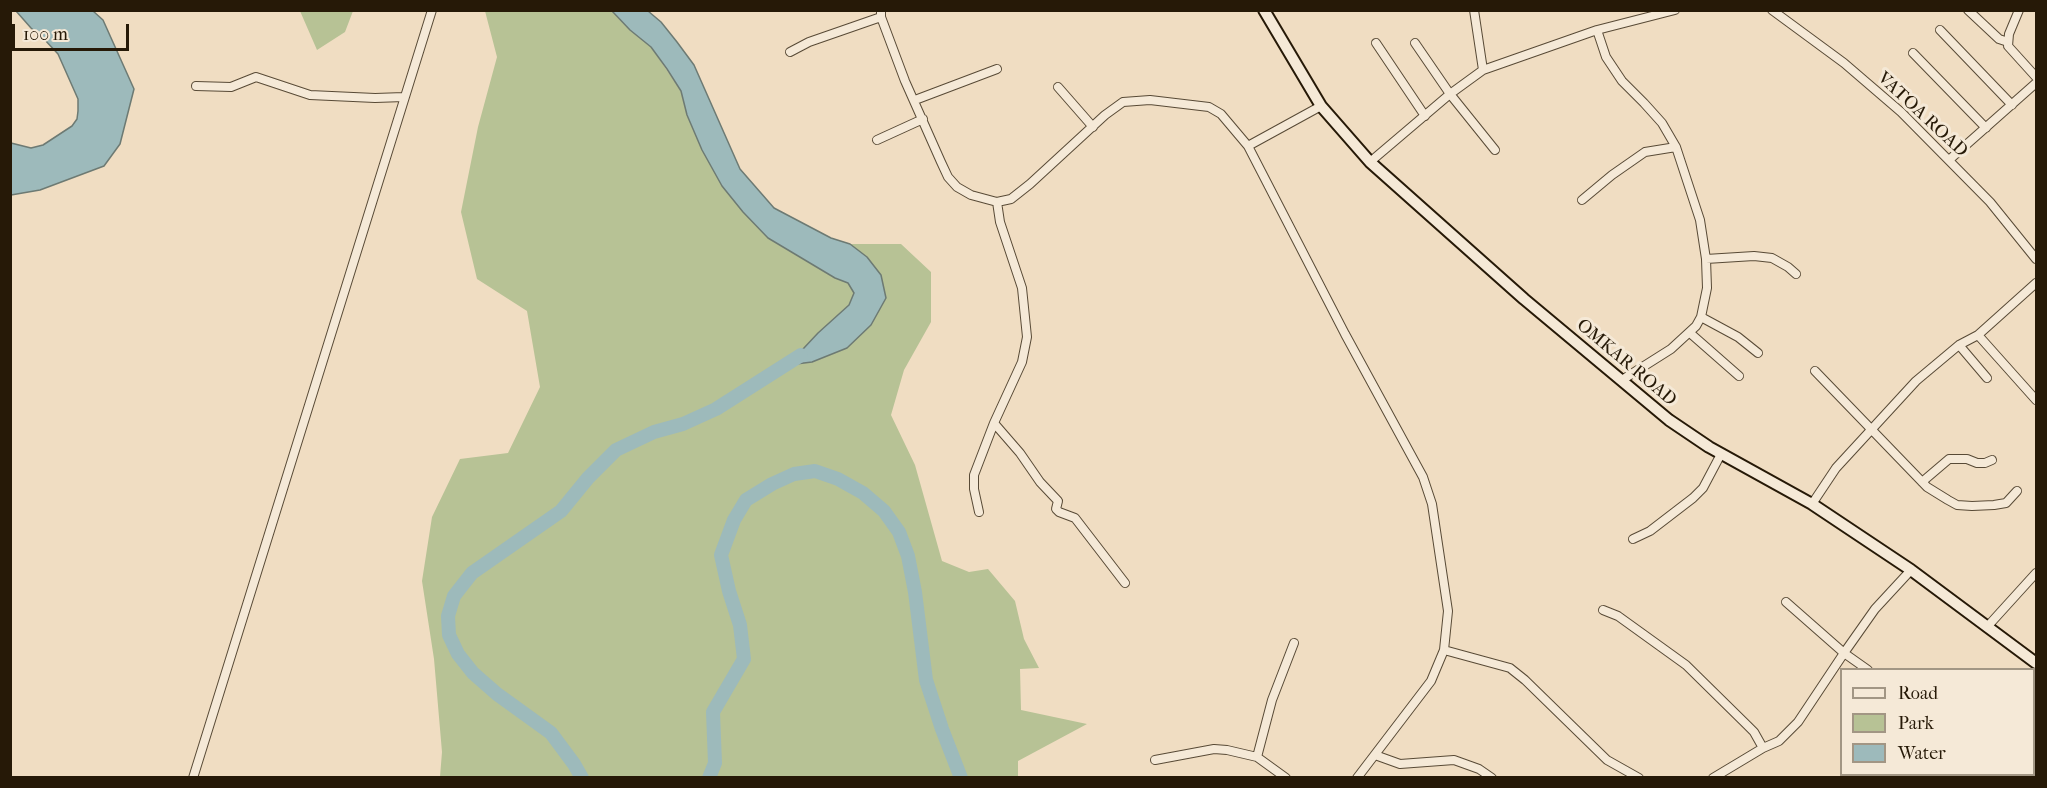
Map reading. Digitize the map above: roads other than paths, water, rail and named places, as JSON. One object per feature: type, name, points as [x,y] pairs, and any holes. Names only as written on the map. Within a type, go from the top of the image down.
[{"type":"street","points":[[193,777],[432,10]]},
{"type":"street","name":"OMKAR ROAD","points":[[1264,10],[1321,106],[1370,162],[1524,299],[1669,420],[1721,454],[1812,504],[1911,570],[2037,663]]},
{"type":"street","points":[[1474,10],[1483,70]]},
{"type":"street","points":[[1370,162],[1450,94],[1483,70],[1597,30],[1674,10]]},
{"type":"street","name":"VATOA ROAD","points":[[1772,10],[1844,63],[1901,112],[1990,202],[2037,259]]},
{"type":"street","points":[[1968,10],[1999,39],[2008,42]]},
{"type":"street","points":[[2019,10],[2008,42],[2010,49],[2037,77]]},
{"type":"street","points":[[790,52],[809,42],[881,14],[948,177],[957,187],[971,195],[997,202],[1011,199],[1105,115],[1124,102],[1150,100],[1209,107],[1221,114],[1248,146],[1422,477],[1432,504],[1448,611],[1444,650],[1431,681],[1357,777]]},
{"type":"street","points":[[1597,30],[1606,57],[1622,81],[1662,123],[1677,147],[1700,220],[1706,259],[1707,288],[1701,317],[1690,333],[1671,349],[1622,380]]},
{"type":"street","points":[[1940,30],[2012,105]]},
{"type":"street","points":[[1376,43],[1425,116]]},
{"type":"street","points":[[1415,43],[1450,94],[1495,150]]},
{"type":"street","points":[[1913,53],[1986,128]]},
{"type":"street","points":[[915,100],[998,69]]},
{"type":"street","points":[[196,86],[231,87],[256,77],[310,95],[404,97]]},
{"type":"street","points":[[1949,160],[2037,83]]},
{"type":"street","points":[[1058,87],[1093,127]]},
{"type":"street","points":[[1248,146],[1321,106]]},
{"type":"street","points":[[877,141],[923,119]]},
{"type":"street","points":[[1582,200],[1645,152],[1677,147]]},
{"type":"street","points":[[979,512],[974,489],[974,475],[994,423],[1022,362],[1027,337],[1022,288],[1000,222],[997,202]]},
{"type":"street","points":[[1706,259],[1754,256],[1772,258],[1796,274]]},
{"type":"street","points":[[1812,504],[1836,468],[1916,381],[1959,345],[1978,335],[2037,283]]},
{"type":"street","points":[[1701,317],[1738,337],[1758,353]]},
{"type":"street","points":[[1690,333],[1739,376]]},
{"type":"street","points":[[1978,335],[2037,400]]},
{"type":"street","points":[[1959,345],[1988,378]]},
{"type":"street","points":[[1815,370],[1922,482],[1948,500],[1957,505],[1972,507],[2006,502],[2017,491]]},
{"type":"street","points":[[994,423],[1020,453],[1040,482],[1058,501],[1056,509],[1075,518],[1125,584]]},
{"type":"street","points":[[1633,539],[1650,531],[1694,498],[1706,482],[1721,454]]},
{"type":"street","points":[[1922,482],[1949,459],[1967,459],[1977,463],[1992,460]]},
{"type":"street","points":[[1713,777],[1779,741],[1797,722],[1875,609],[1911,570]]},
{"type":"street","points":[[1987,627],[2037,573]]},
{"type":"street","points":[[1786,602],[1844,653],[1866,668]]},
{"type":"street","points":[[1603,610],[1618,616],[1686,665],[1748,725],[1763,748]]},
{"type":"street","points":[[1257,757],[1272,700],[1294,643]]},
{"type":"street","points":[[1444,650],[1510,668],[1607,760],[1639,777]]},
{"type":"street","points":[[1155,760],[1214,749],[1246,753],[1257,757],[1274,774],[1286,777]]},
{"type":"street","points":[[1375,755],[1400,764],[1454,760],[1479,769],[1492,777]]},
{"type":"water","points":[[16,11],[93,11],[103,20],[134,89],[120,144],[104,166],[40,190],[11,195],[11,143],[31,148],[43,145],[72,126],[77,119],[78,111],[78,99],[58,54]]},
{"type":"water","points":[[612,11],[648,11],[661,22],[694,65],[740,169],[774,208],[831,238],[850,244],[867,257],[881,275],[886,298],[871,325],[847,348],[812,362],[788,365],[849,305],[854,293],[848,283],[835,278],[768,238],[743,212],[722,186],[702,150],[687,115],[681,91],[667,69],[651,47]]},
{"type":"waterway","points":[[582,778],[551,733],[497,694],[473,673],[458,654],[449,635],[448,616],[454,596],[472,573],[561,511],[588,478],[616,450],[654,432],[683,424],[716,409],[801,355]]},
{"type":"waterway","points":[[709,778],[715,763],[713,712],[744,659],[740,625],[721,555],[734,520],[746,500],[794,474],[815,471],[838,479],[863,493],[884,511],[899,532],[908,556],[915,592],[926,680],[961,778]]}]
